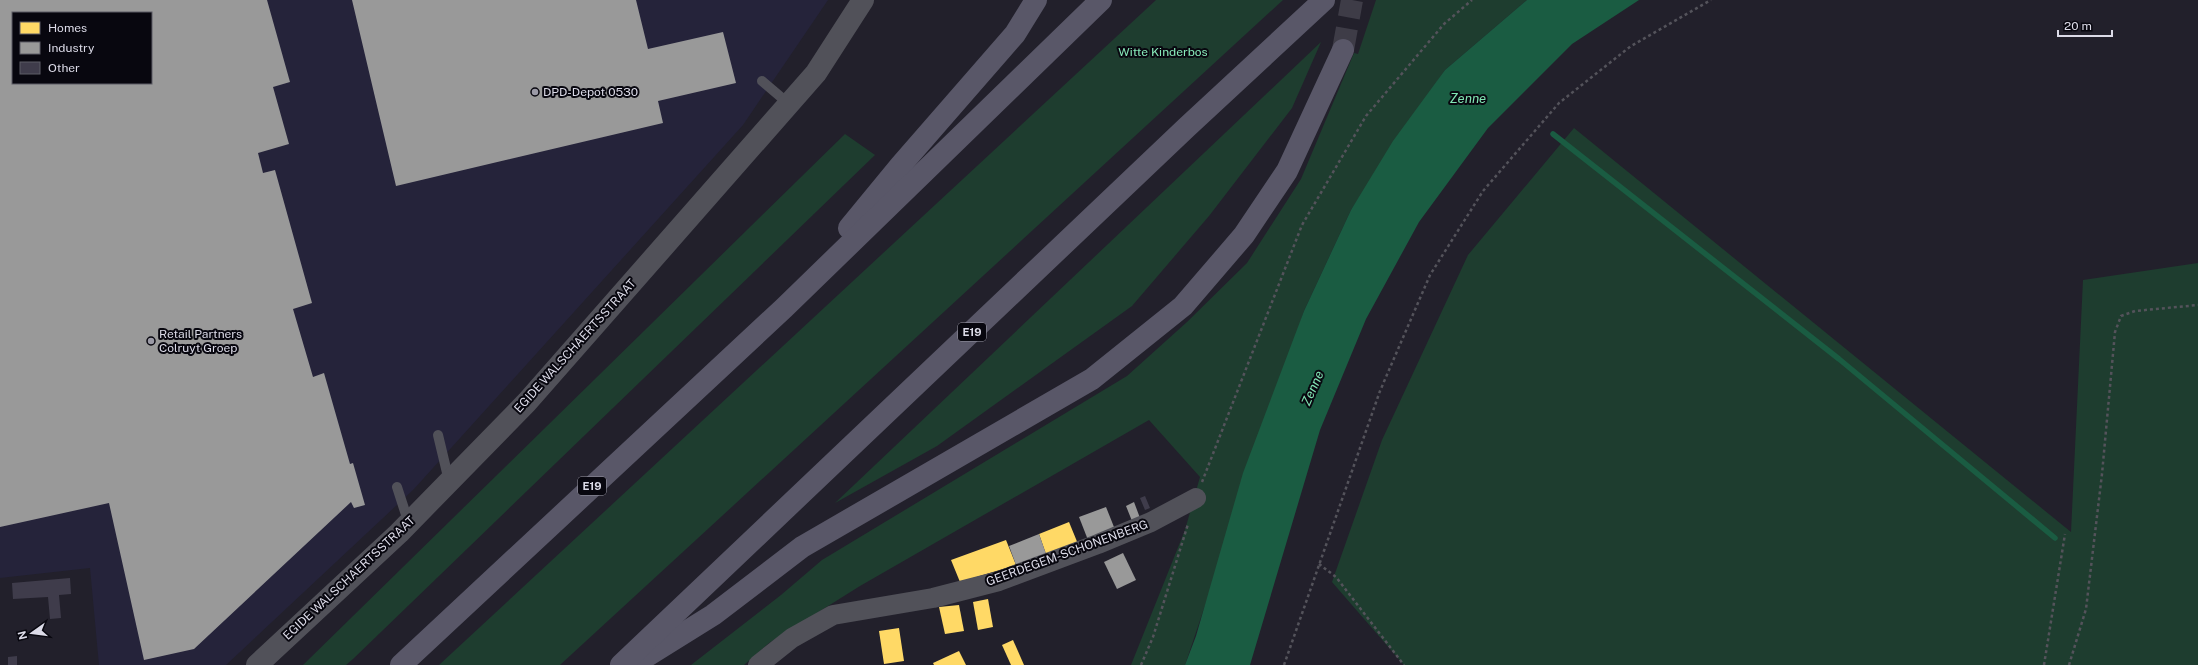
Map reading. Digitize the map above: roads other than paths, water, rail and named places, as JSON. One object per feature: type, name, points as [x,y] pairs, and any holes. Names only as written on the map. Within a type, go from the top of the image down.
[{"type":"highway","points":[[784,308],[900,166],[1014,34],[1036,0]]},
{"type":"highway","name":"E19","points":[[401,665],[784,308],[1101,0]]},
{"type":"highway","name":"E19","points":[[621,665],[1170,144],[1324,0]]},
{"type":"highway","points":[[633,665],[713,615],[802,548],[1092,379],[1183,306],[1244,235],[1287,171],[1343,50]]},
{"type":"main road","name":"EGIDE WALSCHAERTSSTRAAT","points":[[256,665],[409,524],[527,402],[816,73],[863,0]]},
{"type":"street","name":"GEERDEGEM-SCHONENBERG","points":[[758,665],[792,638],[833,615],[933,598],[999,581],[1131,530],[1196,498]]},
{"type":"lane","points":[[762,81],[789,104]]},
{"type":"lane","points":[[438,435],[449,482]]},
{"type":"lane","points":[[397,487],[409,524]]},
{"type":"water","name":"Zenne","points":[[1527,0],[1639,0],[1572,44],[1488,128],[1419,222],[1366,319],[1320,430],[1250,665],[1185,665],[1196,636],[1243,473],[1304,311],[1351,210],[1393,141],[1445,70]]},
{"type":"waterway","points":[[1553,134],[1839,359],[2055,538]]},
{"type":"tunnel","points":[[1343,50],[1352,0]]},
{"type":"place","name":"DPD-Depot 0530","points":[[535,92]]},
{"type":"place","name":"Retail Partners Colruyt Groep","points":[[151,341]]},
{"type":"park label","name":"Witte Kinderbos","points":[[1163,52]]}]
